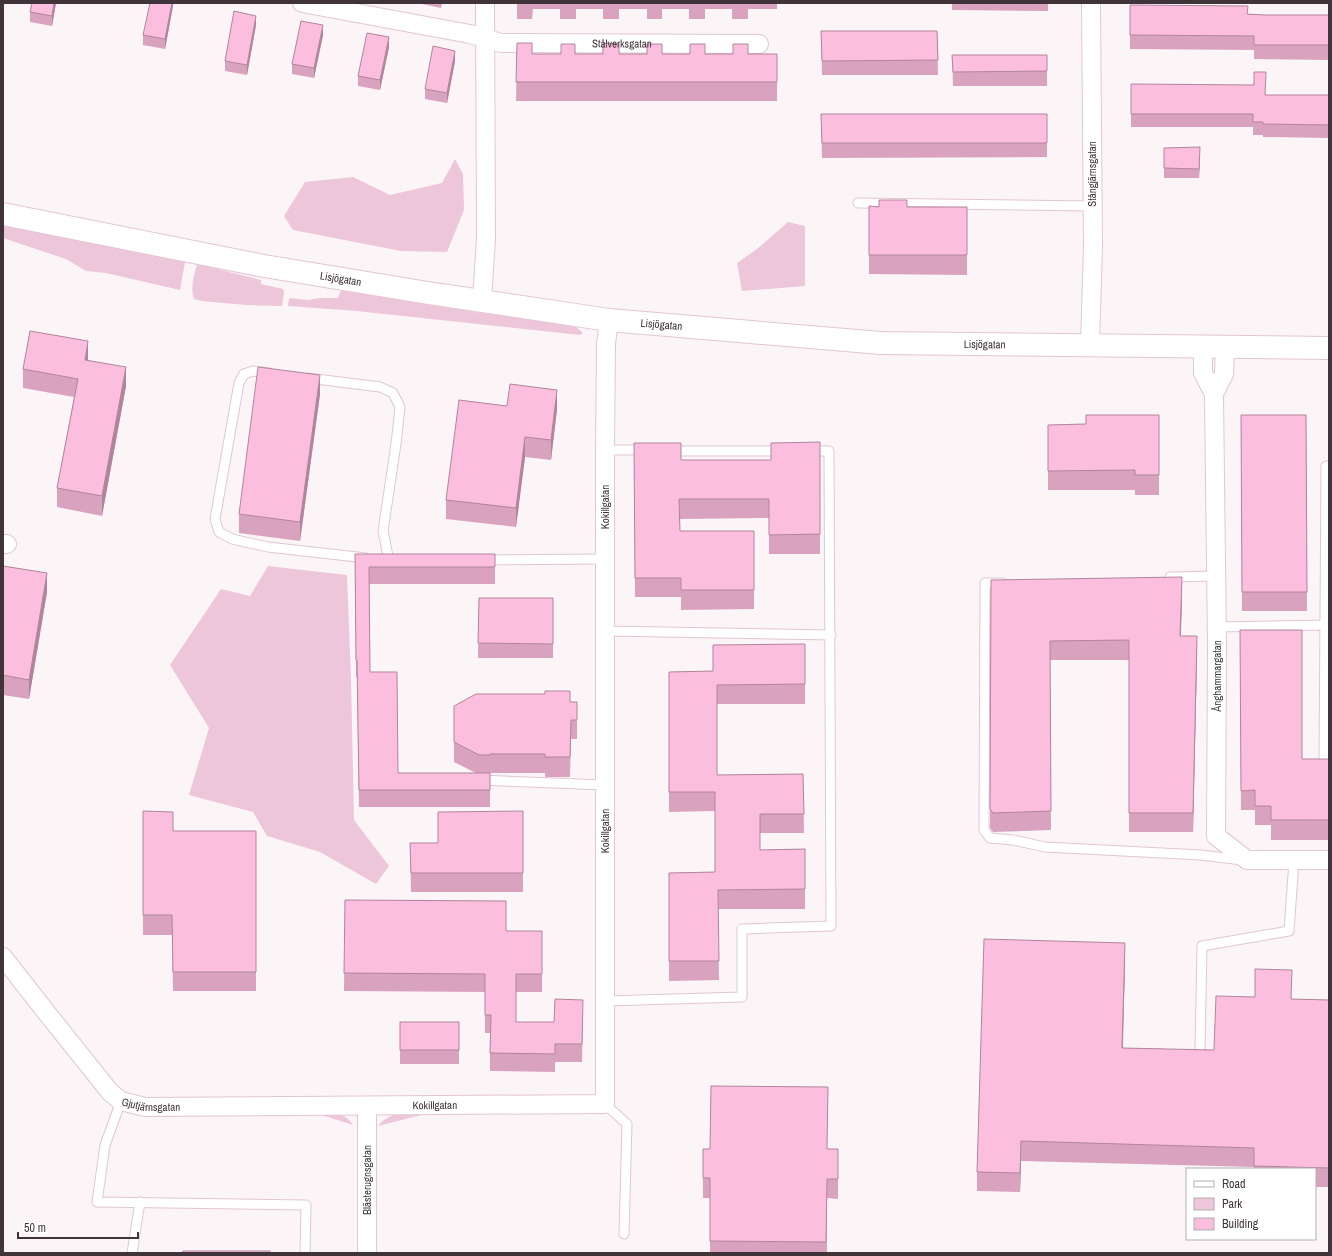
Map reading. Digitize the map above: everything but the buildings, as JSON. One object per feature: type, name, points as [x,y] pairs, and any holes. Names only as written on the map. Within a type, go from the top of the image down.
[{"type":"street","name":"Stålverksgatan","points":[[302,3],[470,34],[501,43],[759,44]]},
{"type":"street","points":[[482,301],[486,238],[485,3]]},
{"type":"street","name":"Stångjärnsgatan","points":[[1090,345],[1093,246],[1091,3]]},
{"type":"street","name":"Lisjögatan","points":[[3,214],[264,266],[609,320],[881,343],[1329,348]]},
{"type":"street","name":"Kokillgatan","points":[[367,1106],[605,1104],[605,450],[606,344],[609,320]]},
{"type":"street","name":"Ånghammargatan","points":[[1203,347],[1203,373],[1214,394],[1217,627],[1216,836],[1247,860]]},
{"type":"street","name":"Ånghammargatan","points":[[1214,394],[1224,374],[1225,348]]},
{"type":"street","points":[[1247,860],[1329,860]]},
{"type":"street","name":"Gjutjärnsgatan","points":[[3,957],[110,1092],[121,1100],[145,1107],[367,1106]]},
{"type":"street","name":"Blästerugnsgatan","points":[[367,1106],[368,1253]]},
{"type":"lane","points":[[858,203],[1092,206]]},
{"type":"lane","points":[[277,374],[253,371],[244,374],[238,383],[215,519],[219,532],[232,539],[268,547],[385,560],[383,531],[400,407],[393,393],[380,387],[301,377]]},
{"type":"lane","points":[[605,450],[829,451],[831,926],[742,929],[742,997],[605,1001]]},
{"type":"lane","points":[[1329,466],[1326,466],[1327,625],[1324,762],[1329,762]]},
{"type":"lane","points":[[474,560],[606,559]]},
{"type":"lane","points":[[1161,578],[1216,576]]},
{"type":"lane","points":[[1009,582],[985,583],[984,830],[990,838],[1013,840],[1045,847],[1247,860]]},
{"type":"lane","points":[[1217,627],[1327,625]]},
{"type":"lane","points":[[605,631],[830,635]]},
{"type":"lane","points":[[467,780],[605,785]]},
{"type":"lane","points":[[1200,1049],[1202,946],[1289,931],[1294,860]]},
{"type":"lane","points":[[121,1100],[105,1145],[97,1202],[306,1205],[305,1253]]},
{"type":"lane","points":[[605,1104],[627,1124],[624,1234]]},
{"type":"lane","points":[[132,1253],[140,1202]]},
{"type":"green space","points":[[455,159],[463,174],[464,210],[447,252],[401,251],[293,230],[284,216],[305,182],[353,177],[390,195],[442,183]]},
{"type":"green space","points":[[788,222],[805,226],[805,286],[742,291],[737,263],[757,249]]},
{"type":"green space","points":[[3,224],[112,245],[185,262],[180,290],[106,273],[86,271],[66,259],[3,238]]},
{"type":"green space","points":[[197,264],[261,280],[261,284],[283,289],[282,306],[246,305],[194,299],[192,286]]},
{"type":"green space","points":[[341,290],[481,313],[568,322],[583,333],[580,335],[357,311],[288,306],[289,298],[308,300],[338,298]]},
{"type":"green space","points":[[268,566],[347,575],[354,820],[389,866],[376,884],[320,852],[267,836],[253,812],[189,795],[209,728],[170,665],[221,589],[250,596]]},
{"type":"green space","points":[[318,1114],[342,1115],[346,1117],[353,1125]]},
{"type":"green space","points":[[396,1114],[425,1114],[378,1126],[386,1119]]}]
